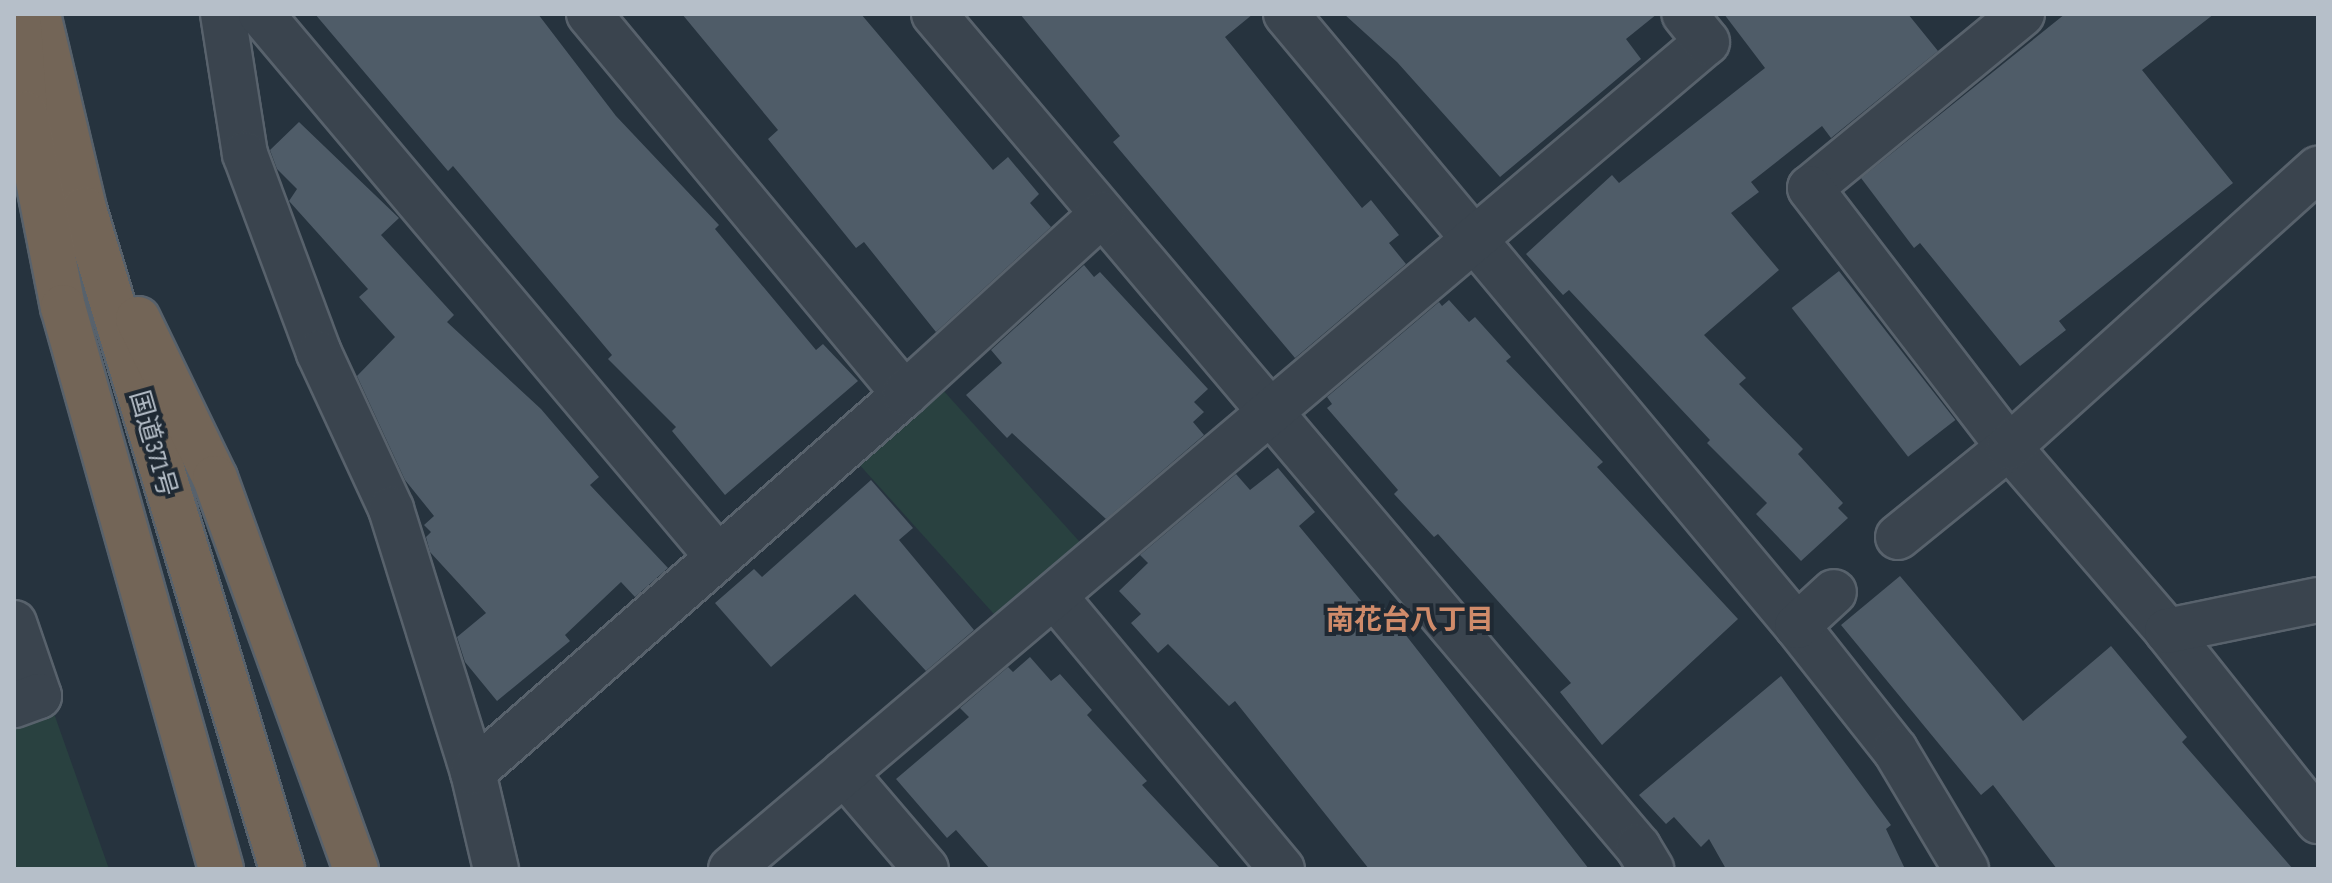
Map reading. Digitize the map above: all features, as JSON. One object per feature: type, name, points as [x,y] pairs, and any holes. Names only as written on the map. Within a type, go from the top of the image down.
[{"type":"highway","points":[[18,14],[25,114],[63,307],[221,869]]},
{"type":"highway","name":"国道371号","points":[[38,14],[84,209],[282,869]]},
{"type":"highway","points":[[84,209],[215,478],[356,869]]},
{"type":"street","points":[[223,14],[245,154],[319,353],[391,509],[473,772],[496,869]]},
{"type":"street","points":[[261,14],[718,557]]},
{"type":"street","points":[[589,14],[905,394]]},
{"type":"street","points":[[934,14],[1270,408],[1638,847],[1651,869]]},
{"type":"street","points":[[1286,14],[1797,626],[1895,750],[1966,869]]},
{"type":"street","points":[[731,869],[1056,598],[1270,408],[1473,235],[1707,42],[1684,14]]},
{"type":"street","points":[[2022,14],[1810,188],[2009,447],[2167,631],[2318,821]]},
{"type":"street","points":[[1898,537],[2009,447],[2318,169]]},
{"type":"street","points":[[473,772],[905,394],[1102,214]]},
{"type":"street","points":[[1797,626],[1834,592]]},
{"type":"street","points":[[1056,598],[1282,869]]},
{"type":"street","points":[[2167,631],[2318,600]]},
{"type":"street","points":[[14,623],[39,696],[14,705]]},
{"type":"street","points":[[844,773],[926,869]]},
{"type":"green space","points":[[942,389],[1081,544],[998,619],[859,464]]},
{"type":"green space","points":[[51,705],[109,869],[14,869],[14,720]]},
{"type":"building","points":[[315,14],[538,14],[616,116],[719,225],[715,229],[816,350],[823,344],[858,381],[725,495],[672,431],[676,427],[608,359],[612,355],[453,166],[448,171]]},
{"type":"building","points":[[682,14],[861,14],[993,170],[1008,157],[1039,194],[1030,203],[1051,227],[936,332],[864,242],[856,248],[768,139],[778,130]]},
{"type":"building","points":[[1020,14],[1253,14],[1225,37],[1362,208],[1371,200],[1399,235],[1389,243],[1406,264],[1295,358],[1113,142],[1120,136]]},
{"type":"building","points":[[1344,14],[1657,14],[1626,39],[1641,59],[1500,177],[1397,62]]},
{"type":"building","points":[[1724,14],[1908,14],[1938,51],[1831,138],[1822,126],[1751,182],[1759,192],[1731,213],[1779,270],[1704,335],[1746,378],[1739,384],[1803,449],[1798,454],[1843,503],[1838,508],[1848,518],[1801,561],[1756,514],[1767,503],[1707,443],[1710,440],[1569,290],[1563,295],[1526,254],[1612,175],[1619,183],[1765,68]]},
{"type":"building","points":[[2065,14],[2214,14],[2142,70],[2233,183],[2059,321],[2066,330],[2020,366],[1920,243],[1914,248],[1861,178]]},
{"type":"building","points":[[299,122],[399,218],[381,235],[454,315],[447,322],[541,409],[599,477],[590,485],[668,568],[635,597],[621,582],[565,635],[570,641],[497,701],[465,662],[457,637],[486,613],[430,552],[426,537],[431,532],[424,525],[434,516],[405,480],[357,376],[395,337],[359,297],[368,289],[289,201],[297,189],[277,169],[270,150]]},
{"type":"building","points":[[1084,265],[1094,277],[1100,272],[1208,389],[1194,402],[1204,412],[1193,422],[1204,435],[1106,519],[1012,433],[1007,438],[966,395],[1002,363],[991,350]]},
{"type":"building","points":[[1839,271],[1955,420],[1908,457],[1792,308]]},
{"type":"building","points":[[1449,300],[1469,322],[1475,317],[1511,357],[1506,361],[1603,462],[1597,467],[1738,619],[1602,745],[1560,692],[1571,683],[1438,534],[1434,537],[1394,494],[1398,490],[1327,408],[1332,404],[1327,397],[1439,302],[1442,306]]},
{"type":"building","points":[[1278,468],[1315,512],[1299,526],[1372,614],[1383,606],[1589,869],[1369,869],[1235,701],[1229,706],[1168,644],[1158,653],[1131,623],[1141,614],[1119,591],[1148,563],[1140,555],[1236,474],[1250,490]]},
{"type":"building","points":[[871,480],[913,528],[899,540],[974,630],[926,671],[855,594],[771,667],[715,603],[754,569],[762,577]]},
{"type":"building","points":[[1900,576],[2023,721],[2111,646],[2187,737],[2182,742],[2293,869],[2057,869],[1993,785],[1981,795],[1841,625]]},
{"type":"building","points":[[1030,657],[1051,681],[1060,674],[1092,710],[1087,715],[1147,781],[1142,785],[1221,869],[990,869],[956,830],[947,838],[896,779],[969,717],[960,708],[1008,667],[1013,672]]},
{"type":"building","points":[[1781,676],[1891,825],[1886,829],[1905,869],[1726,869],[1709,839],[1701,847],[1674,817],[1666,824],[1639,795]]},
{"type":"district","name":"南花台八丁目","points":[[1410,621]]}]
